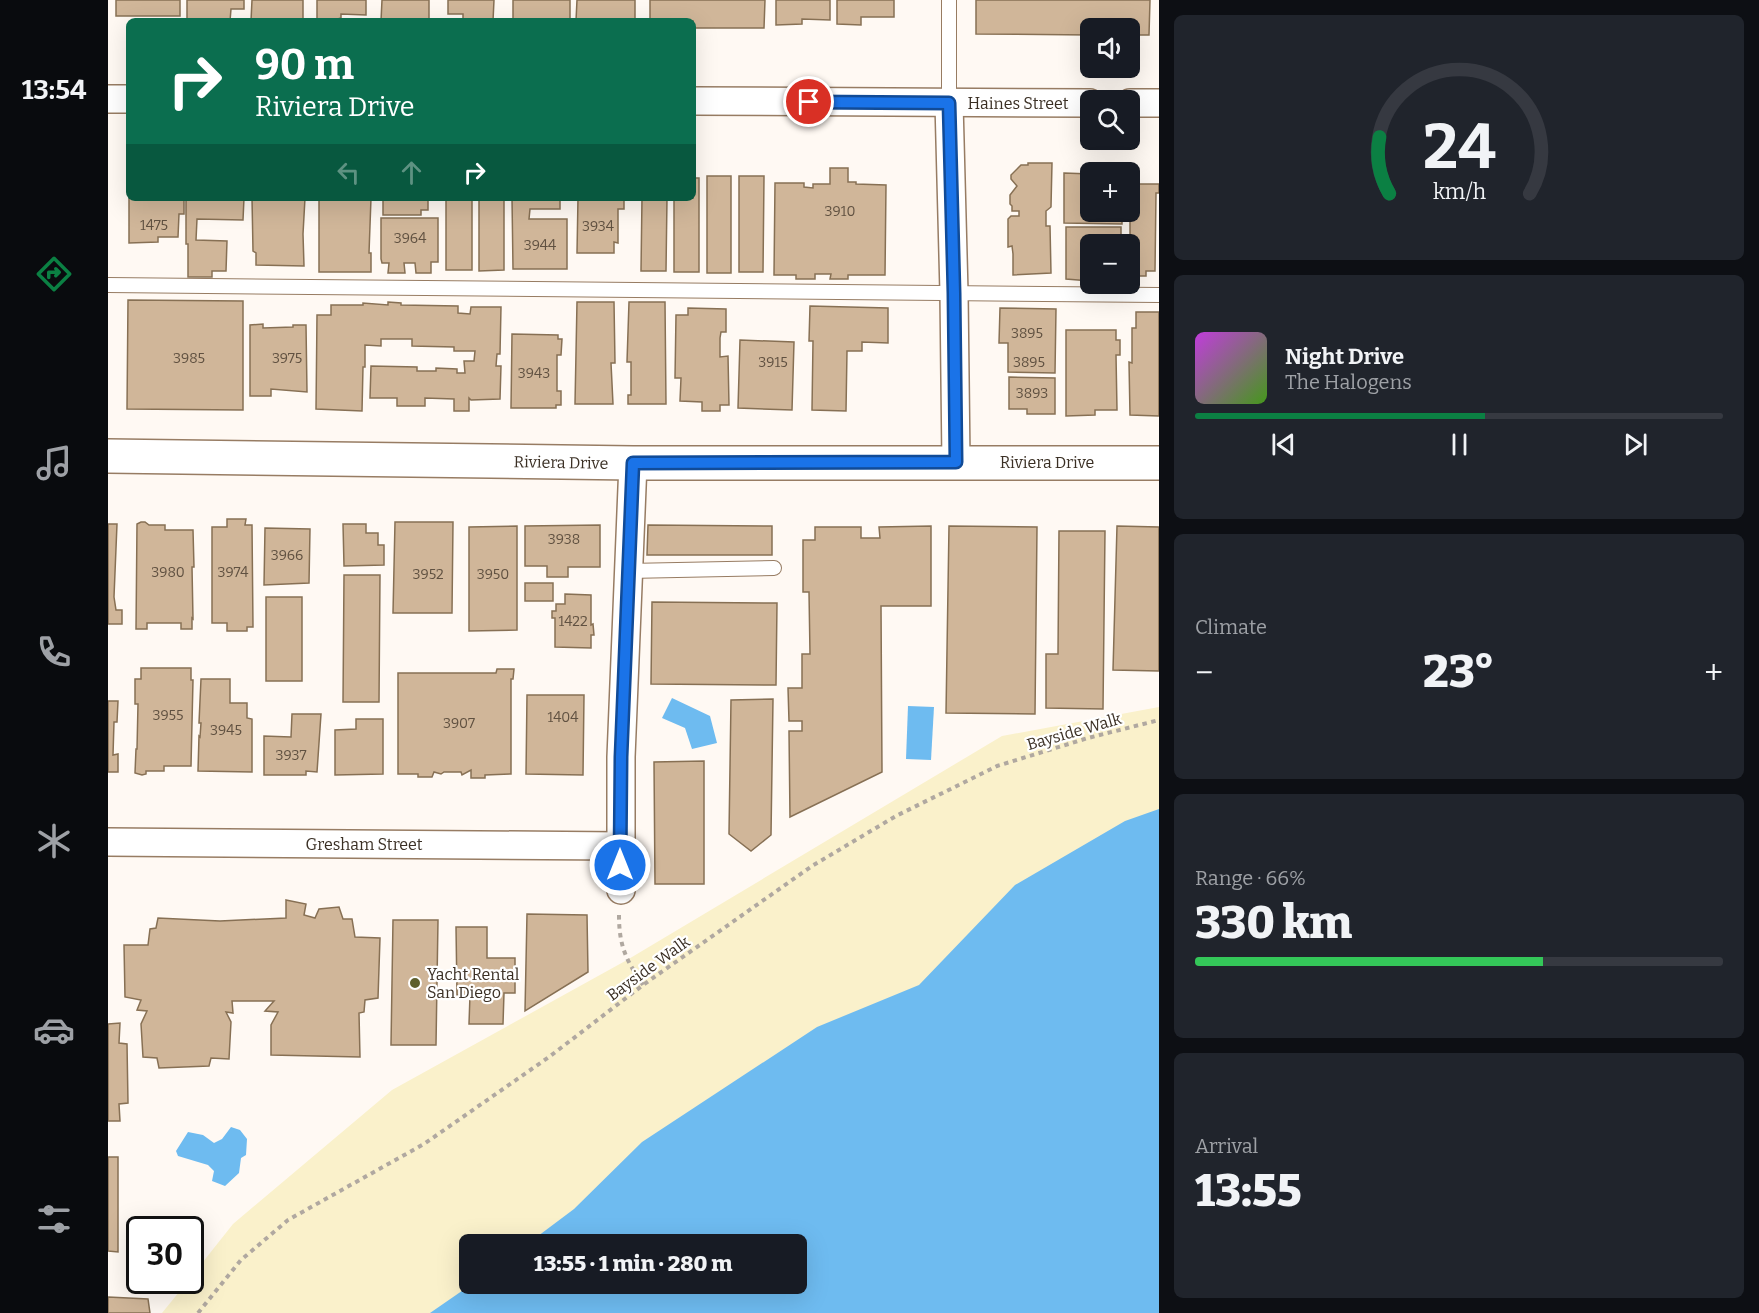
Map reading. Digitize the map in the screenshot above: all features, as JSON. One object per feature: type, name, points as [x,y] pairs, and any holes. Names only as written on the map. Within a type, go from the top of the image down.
[{"type":"street","points":[[108,99],[126,99]]},
{"type":"street","name":"Haines Street","points":[[696,102],[1080,103]]},
{"type":"street","points":[[949,103],[956,462]]},
{"type":"street","points":[[1140,103],[1159,103]]},
{"type":"street","name":"Riviera Drive","points":[[108,456],[633,463],[1159,463]]},
{"type":"street","points":[[621,890],[621,757],[633,463]]},
{"type":"street","name":"Gresham Street","points":[[108,842],[620,846]]},
{"type":"lane","points":[[949,0],[949,103]]},
{"type":"lane","points":[[108,285],[1159,295]]},
{"type":"lane","points":[[628,571],[774,568]]},
{"type":"path","name":"Bayside Walk","points":[[198,1313],[241,1260],[288,1220],[423,1144],[549,1057],[643,985],[812,866],[896,816],[997,766],[1088,738],[1159,720]]},
{"type":"path","points":[[621,890],[619,933],[627,960],[643,985]]},
{"type":"sand","points":[[1159,707],[1159,902],[557,1234],[459,1234],[459,1294],[477,1294],[453,1313],[162,1313],[177,1294],[204,1294],[204,1261],[233,1224],[392,1090],[627,960],[1002,736]]},
{"type":"water","points":[[672,698],[710,716],[717,743],[692,749],[685,728],[662,718]]},
{"type":"water","points":[[908,706],[934,707],[931,760],[906,759]]},
{"type":"water","points":[[1159,809],[1159,1313],[430,1313],[459,1293],[807,1294],[807,1234],[541,1234],[574,1209],[642,1142],[817,1027],[919,985],[1015,885],[1125,821]]},
{"type":"water","points":[[231,1127],[240,1130],[247,1139],[246,1155],[241,1158],[239,1173],[225,1186],[212,1181],[214,1171],[208,1165],[178,1156],[176,1151],[188,1132],[203,1135],[214,1143],[222,1139]]},
{"type":"building","points":[[116,0],[180,0],[180,16],[116,16]]},
{"type":"building","points":[[187,0],[244,0],[244,9],[231,9],[230,18],[187,18]]},
{"type":"building","points":[[252,0],[303,0],[303,18],[251,18]]},
{"type":"building","points":[[317,0],[366,0],[366,15],[341,14],[341,18],[317,18]]},
{"type":"building","points":[[382,0],[429,0],[429,18],[381,18]]},
{"type":"building","points":[[448,0],[494,0],[493,18],[463,18],[463,14],[448,14]]},
{"type":"building","points":[[513,0],[570,0],[570,18],[513,18]]},
{"type":"building","points":[[577,0],[635,0],[635,18],[576,18]]},
{"type":"building","points":[[650,0],[765,0],[764,28],[696,28],[696,18],[650,18]]},
{"type":"building","points":[[776,0],[830,0],[830,20],[802,19],[802,24],[776,25]]},
{"type":"building","points":[[837,0],[894,0],[894,17],[861,17],[861,25],[837,24]]},
{"type":"building","points":[[976,0],[1150,0],[1149,35],[1140,35],[1140,18],[1080,18],[1080,35],[976,34]]},
{"type":"building","points":[[1028,163],[1052,163],[1051,207],[1046,211],[1046,226],[1050,226],[1051,273],[1013,275],[1012,246],[1008,247],[1008,219],[1011,216],[1019,216],[1019,211],[1012,211],[1010,204],[1010,195],[1017,186],[1011,179],[1011,175],[1021,165],[1028,165]]},
{"type":"building","points":[[830,168],[848,168],[848,182],[886,185],[885,275],[848,275],[848,279],[830,279],[831,274],[815,274],[815,279],[796,279],[796,275],[774,275],[775,183],[804,183],[804,187],[813,188],[813,184],[830,184]]},
{"type":"building","points":[[1064,173],[1080,174],[1080,222],[1122,222],[1122,224],[1064,223]]},
{"type":"building","points":[[707,176],[731,176],[731,273],[707,273]]},
{"type":"building","points":[[739,176],[764,176],[763,272],[739,272]]},
{"type":"building","points":[[696,178],[699,178],[699,272],[674,272],[674,201],[696,201]]},
{"type":"building","points":[[1140,184],[1159,184],[1159,193],[1156,193],[1155,271],[1146,271],[1146,276],[1140,276],[1140,234],[1130,234],[1130,222],[1140,222]]},
{"type":"building","points":[[129,201],[184,201],[184,214],[179,214],[178,237],[158,237],[158,242],[129,243]]},
{"type":"building","points":[[186,201],[244,201],[243,220],[197,219],[196,240],[227,241],[226,271],[212,271],[212,277],[188,277],[188,244],[186,244]]},
{"type":"building","points":[[252,201],[305,201],[304,266],[256,265],[256,253],[253,251]]},
{"type":"building","points":[[319,201],[371,201],[369,253],[371,253],[371,272],[319,272]]},
{"type":"building","points":[[383,201],[428,201],[428,210],[421,210],[421,215],[383,215]]},
{"type":"building","points":[[446,201],[472,201],[472,270],[446,270]]},
{"type":"building","points":[[479,201],[504,201],[504,270],[479,271]]},
{"type":"building","points":[[512,201],[560,201],[560,209],[530,209],[529,219],[567,219],[567,269],[513,269]]},
{"type":"building","points":[[578,201],[624,201],[624,209],[618,209],[618,243],[614,242],[614,253],[577,253]]},
{"type":"building","points":[[642,201],[667,201],[666,271],[641,271]]},
{"type":"building","points":[[381,218],[438,218],[438,262],[431,262],[431,273],[416,273],[415,263],[404,263],[405,273],[388,273],[389,263],[382,263],[381,259]]},
{"type":"building","points":[[1066,227],[1121,227],[1121,234],[1080,234],[1080,280],[1066,279]]},
{"type":"building","points":[[128,300],[243,301],[243,410],[127,409]]},
{"type":"building","points":[[388,302],[401,303],[401,305],[458,306],[458,313],[470,314],[471,307],[501,307],[500,354],[497,354],[496,366],[501,366],[500,399],[471,400],[469,398],[469,411],[454,411],[454,399],[425,398],[425,406],[397,406],[397,398],[370,398],[371,366],[417,367],[417,371],[436,371],[436,368],[457,369],[457,373],[465,373],[464,361],[474,361],[475,351],[454,351],[454,347],[412,346],[412,339],[381,339],[381,346],[365,345],[362,411],[316,409],[317,315],[331,315],[331,305],[363,305],[363,303],[388,305]]},
{"type":"building","points":[[577,302],[614,302],[615,363],[611,363],[613,404],[575,404]]},
{"type":"building","points":[[629,302],[665,302],[666,404],[628,404],[628,395],[631,395],[631,362],[627,362]]},
{"type":"building","points":[[810,306],[888,308],[888,343],[862,342],[862,351],[847,351],[846,411],[812,410],[813,341],[809,341]]},
{"type":"building","points":[[688,308],[726,309],[726,332],[721,332],[720,357],[728,356],[729,405],[720,405],[720,411],[702,411],[702,402],[680,401],[681,378],[675,378],[676,315],[688,315]]},
{"type":"building","points":[[1000,308],[1056,309],[1055,373],[1008,372],[1008,343],[999,343]]},
{"type":"building","points":[[1136,312],[1159,312],[1159,416],[1130,415],[1129,362],[1132,363],[1132,328],[1136,328]]},
{"type":"building","points":[[263,324],[263,328],[306,325],[307,392],[271,389],[271,396],[250,396],[250,325]]},
{"type":"building","points":[[1066,330],[1116,330],[1116,340],[1120,340],[1120,355],[1116,355],[1117,410],[1095,410],[1095,415],[1066,416]]},
{"type":"building","points":[[512,334],[558,335],[558,339],[562,339],[561,355],[557,355],[557,391],[561,391],[561,405],[556,405],[556,408],[511,408]]},
{"type":"building","points":[[740,340],[794,342],[792,410],[738,408]]},
{"type":"building","points":[[1009,377],[1055,378],[1055,414],[1027,414],[1027,409],[1009,409]]},
{"type":"building","points":[[227,519],[246,519],[245,525],[252,525],[253,627],[247,627],[247,631],[227,631],[227,623],[212,623],[212,527],[227,527]]},
{"type":"building","points":[[141,522],[149,525],[165,525],[165,530],[193,530],[192,629],[181,629],[181,623],[147,623],[147,629],[136,629],[137,524]]},
{"type":"building","points":[[395,522],[453,522],[452,613],[393,613]]},
{"type":"building","points":[[108,524],[117,524],[114,597],[116,610],[122,610],[122,624],[108,624]]},
{"type":"building","points":[[343,524],[366,524],[366,533],[378,533],[378,545],[384,545],[384,565],[344,566]]},
{"type":"building","points":[[600,525],[600,567],[568,567],[568,577],[547,577],[547,566],[525,566],[525,526]]},
{"type":"building","points":[[648,525],[772,526],[772,555],[647,555]]},
{"type":"building","points":[[517,526],[517,630],[469,631],[469,527]]},
{"type":"building","points":[[931,526],[931,606],[881,606],[882,772],[790,817],[789,731],[802,731],[802,721],[789,721],[788,688],[802,688],[802,654],[810,654],[809,592],[803,592],[803,540],[815,540],[815,527],[861,527],[861,538],[880,538],[879,527]]},
{"type":"building","points":[[949,526],[1037,527],[1035,714],[946,713]]},
{"type":"building","points":[[1117,526],[1159,527],[1159,671],[1113,670]]},
{"type":"building","points":[[265,528],[310,529],[309,583],[264,585]]},
{"type":"building","points":[[1059,531],[1105,531],[1103,709],[1046,708],[1046,654],[1058,654]]},
{"type":"building","points":[[344,575],[380,575],[379,702],[343,702]]},
{"type":"building","points":[[525,583],[553,583],[553,601],[525,601]]},
{"type":"building","points":[[565,594],[591,595],[591,625],[593,624],[594,635],[591,635],[591,648],[555,647],[555,618],[552,618],[552,611],[556,611],[556,604],[565,604]]},
{"type":"building","points":[[266,597],[302,597],[302,681],[266,681]]},
{"type":"building","points":[[652,602],[777,603],[776,685],[651,684]]},
{"type":"building","points":[[141,668],[191,668],[191,680],[193,680],[191,766],[164,766],[164,771],[146,771],[146,774],[142,775],[135,773],[138,704],[135,704],[135,679],[141,679]]},
{"type":"building","points":[[497,669],[514,669],[513,679],[511,679],[511,774],[471,778],[471,770],[462,775],[461,772],[441,774],[434,772],[432,777],[398,774],[398,673],[496,673]]},
{"type":"building","points":[[201,679],[230,679],[230,703],[247,703],[247,718],[252,719],[252,772],[198,771]]},
{"type":"building","points":[[527,695],[584,695],[583,775],[526,774]]},
{"type":"building","points":[[773,699],[771,835],[751,851],[729,834],[731,700]]},
{"type":"building","points":[[108,701],[118,701],[117,722],[114,722],[113,755],[118,754],[118,772],[108,772]]},
{"type":"building","points":[[292,714],[321,714],[317,772],[306,771],[306,775],[264,775],[264,736],[291,737]]},
{"type":"building","points":[[356,719],[383,719],[383,774],[335,775],[335,730],[356,729]]},
{"type":"building","points":[[704,761],[704,884],[655,884],[654,762]]},
{"type":"building","points":[[286,900],[306,904],[304,915],[315,918],[319,909],[339,907],[343,919],[352,919],[355,937],[380,938],[378,998],[365,1000],[364,1012],[359,1013],[360,1057],[271,1055],[271,1025],[278,1012],[265,1011],[274,1001],[232,1001],[233,1013],[226,1012],[231,1022],[229,1059],[211,1058],[209,1066],[159,1068],[157,1058],[143,1057],[141,1024],[147,1011],[137,1010],[141,1000],[125,997],[124,945],[148,945],[150,929],[156,928],[158,918],[220,921],[286,918]]},
{"type":"building","points":[[527,914],[587,915],[588,972],[525,1011]]},
{"type":"building","name":"Yacht Rental San Diego","points":[[393,920],[438,920],[436,1045],[391,1045]]},
{"type":"building","points":[[456,927],[487,927],[487,958],[515,958],[515,993],[504,993],[503,1024],[469,1024],[470,995],[457,995]]},
{"type":"building","points":[[120,1023],[119,1043],[127,1044],[128,1103],[119,1104],[120,1121],[108,1121],[108,1024]]},
{"type":"building","points":[[108,1157],[118,1157],[118,1252],[108,1251]]},
{"type":"building","points":[[108,1297],[148,1299],[150,1313],[108,1313]]},
{"type":"place","name":"Yacht Rental San Diego","points":[[415,983]]},
{"type":"route","points":[[620,865],[621,757],[633,463],[956,462],[949,103],[809,102]]}]
